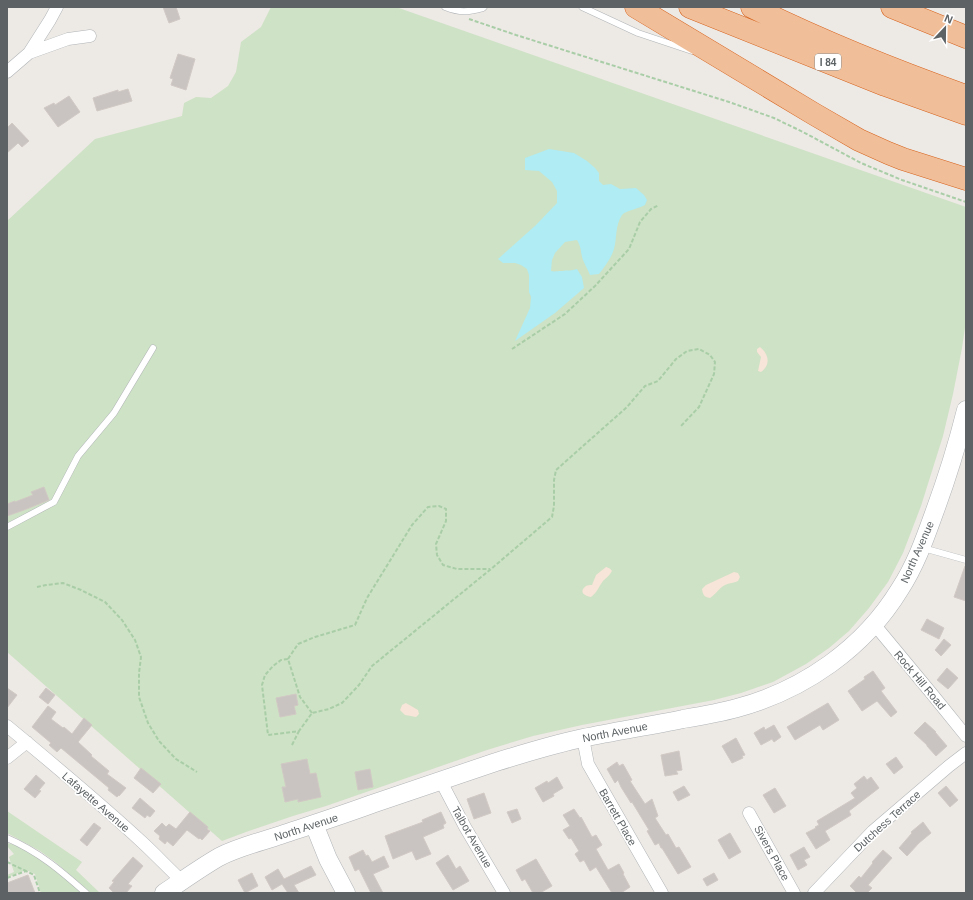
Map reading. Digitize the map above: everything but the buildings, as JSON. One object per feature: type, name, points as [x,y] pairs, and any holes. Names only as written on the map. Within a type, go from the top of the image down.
[{"type":"highway","points":[[636,7],[819,117],[864,142],[903,159],[966,179]]},
{"type":"highway","name":"I 84","points":[[690,7],[872,79],[966,114]]},
{"type":"highway","name":"I 84","points":[[752,7],[794,28],[847,51],[898,72],[966,96]]},
{"type":"highway","points":[[892,7],[962,34]]},
{"type":"main road","name":"North Avenue","points":[[164,893],[220,857],[235,850],[521,754],[583,738],[714,714],[750,704],[798,684],[823,670],[845,653],[865,634],[892,603],[909,575],[922,547],[944,487],[961,452],[966,410]]},
{"type":"main road","points":[[314,824],[328,859],[346,893]]},
{"type":"street","points":[[7,72],[29,53],[57,7]]},
{"type":"street","points":[[29,53],[68,39],[90,36]]},
{"type":"street","name":"Rock Hill Road","points":[[874,624],[966,736]]},
{"type":"street","name":"Lafayette Avenue","points":[[7,726],[77,784],[144,844],[182,881]]},
{"type":"street","name":"Barrett Place","points":[[583,738],[588,764],[662,893]]},
{"type":"street","points":[[7,758],[27,742]]},
{"type":"street","name":"Dutchess Terrace","points":[[814,893],[873,831],[966,753]]},
{"type":"street","name":"Talbot Avenue","points":[[442,780],[465,827],[504,893]]},
{"type":"street","name":"Sivers Place","points":[[749,813],[794,893]]},
{"type":"lane","points":[[445,7],[469,12],[484,7]]},
{"type":"lane","points":[[582,7],[638,33],[696,53]]},
{"type":"lane","points":[[703,55],[731,64]]},
{"type":"lane","points":[[7,527],[54,502],[78,456],[114,413],[153,348]]},
{"type":"lane","points":[[922,547],[966,560]]},
{"type":"lane","points":[[7,838],[21,844],[53,864],[86,893]]},
{"type":"path","points":[[468,19],[729,102],[774,118],[861,163],[902,180],[966,202]]},
{"type":"path","points":[[512,349],[564,314],[595,286],[628,249],[640,222],[651,209],[659,205]]},
{"type":"path","points":[[292,746],[299,731],[312,713],[329,709],[342,703],[359,685],[372,666],[552,517],[556,470],[628,407],[645,386],[658,381],[676,359],[687,351],[699,349],[710,355],[715,362],[714,374],[698,407],[681,426]]},
{"type":"path","points":[[299,731],[268,735],[262,686],[265,675],[272,666],[281,660],[288,659],[298,644],[315,637],[355,625],[367,598],[396,550],[412,525],[428,507],[439,506],[446,509],[446,521],[436,544],[437,555],[443,565],[457,569],[491,569]]},
{"type":"path","points":[[37,587],[63,583],[105,602],[122,620],[135,640],[141,657],[139,697],[148,723],[159,741],[176,759],[197,772]]},
{"type":"path","points":[[288,659],[300,697],[312,713]]},
{"type":"path","points":[[7,862],[34,876],[40,893]]},
{"type":"path","points":[[7,878],[26,871]]},
{"type":"green space","points":[[271,7],[396,7],[966,207],[966,321],[953,394],[943,436],[921,506],[903,553],[888,582],[869,608],[849,631],[829,648],[806,664],[773,682],[741,693],[714,700],[582,725],[533,736],[487,750],[222,841],[7,652],[7,221],[95,139],[182,116],[184,103],[196,97],[211,98],[228,86],[236,72],[241,42],[261,27]]},
{"type":"green space","points":[[7,811],[82,862],[76,870],[100,893],[91,893],[40,851],[7,833]]},
{"type":"green space","points":[[7,843],[20,846],[52,867],[82,893],[41,893],[35,874],[26,870],[8,877],[7,875],[14,872],[9,857],[14,854],[7,846]]},
{"type":"sand","points":[[760,347],[767,356],[768,360],[766,366],[761,372],[758,371],[761,357],[757,352],[757,349]]},
{"type":"sand","points":[[606,567],[612,571],[610,574],[591,597],[585,595],[582,592],[584,588],[587,585],[592,585],[596,575]]},
{"type":"sand","points":[[734,572],[738,573],[740,577],[738,581],[723,586],[710,598],[704,595],[702,589],[706,585]]},
{"type":"sand","points":[[406,703],[418,710],[419,714],[416,717],[405,715],[400,710],[402,705]]},
{"type":"water","points":[[549,149],[574,153],[595,168],[599,173],[599,181],[603,185],[611,184],[620,189],[636,188],[647,200],[645,205],[622,215],[618,223],[613,253],[599,274],[590,275],[583,260],[577,240],[565,242],[555,253],[552,260],[551,271],[577,269],[582,277],[584,288],[555,313],[515,341],[530,308],[531,297],[529,292],[529,275],[527,269],[521,265],[515,263],[503,263],[498,259],[536,225],[557,203],[557,191],[552,182],[539,171],[525,170],[525,158]]}]
